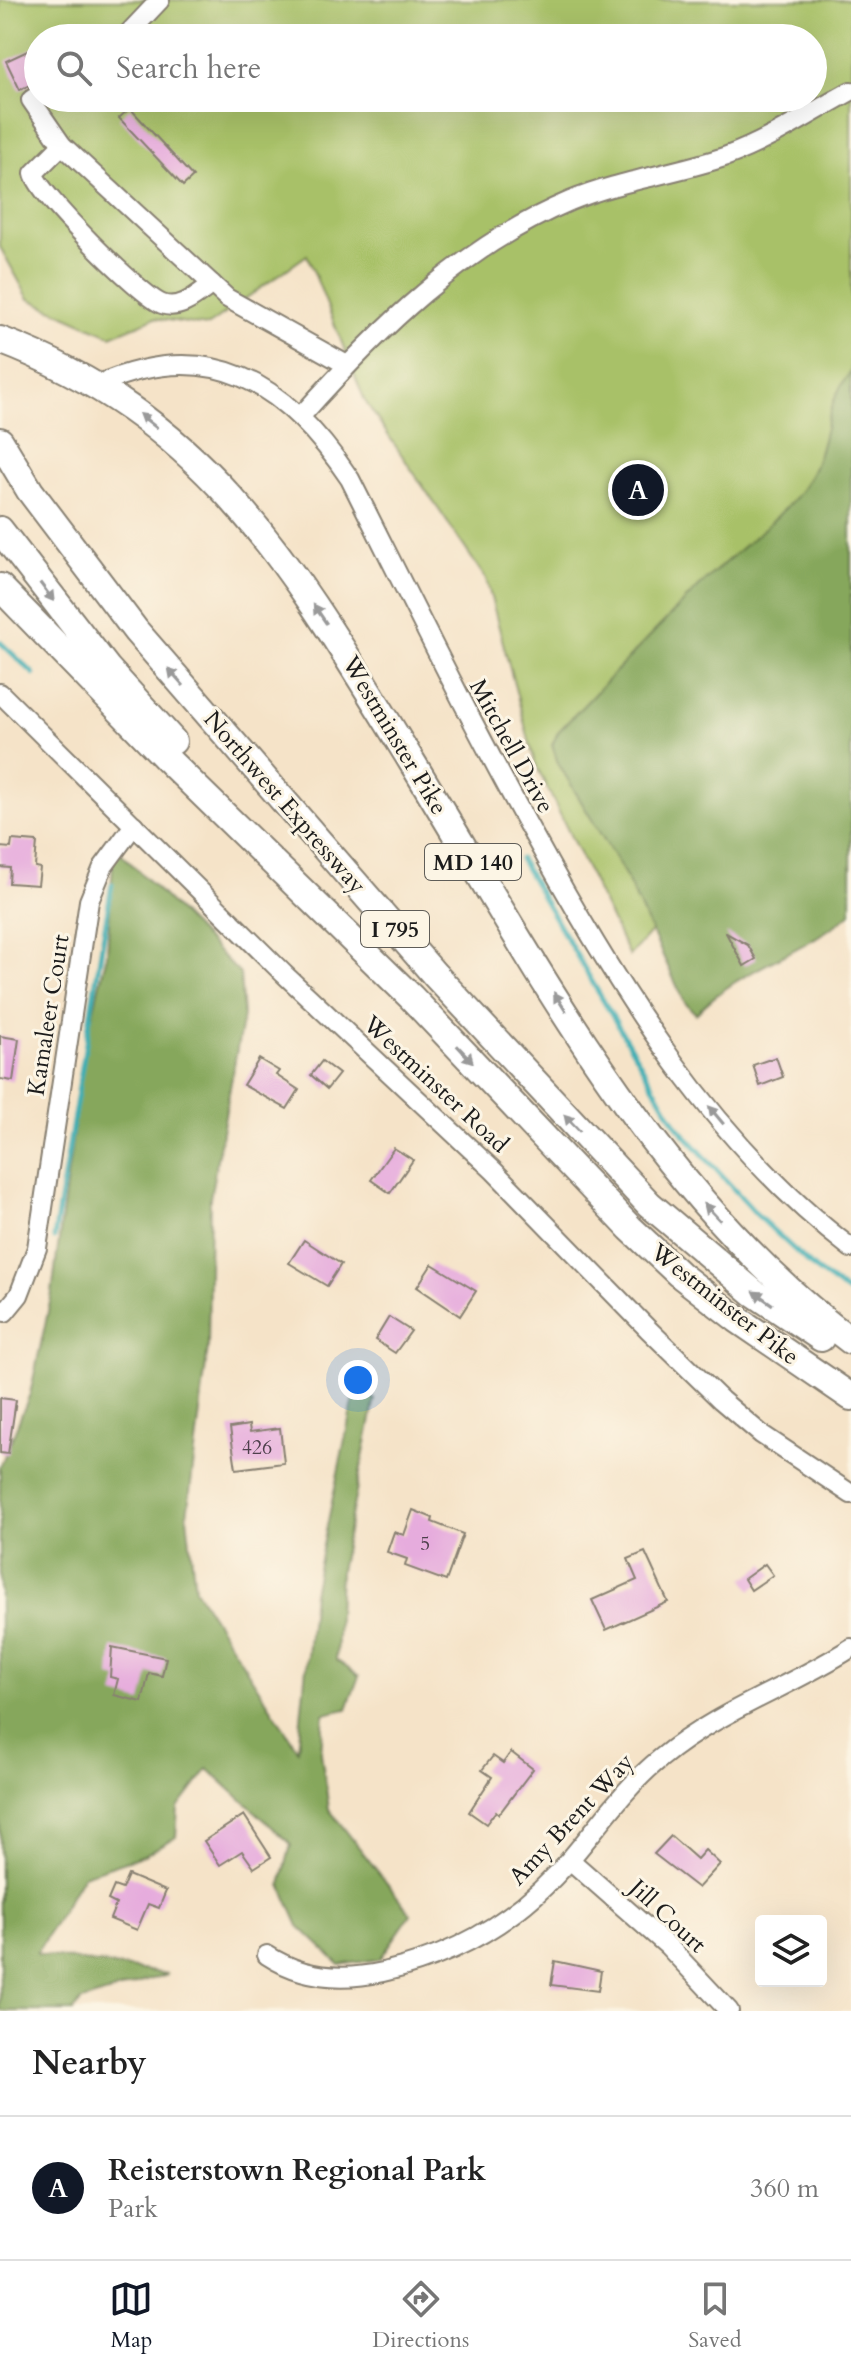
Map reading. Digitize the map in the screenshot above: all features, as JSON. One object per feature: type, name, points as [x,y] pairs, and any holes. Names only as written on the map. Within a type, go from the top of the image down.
[{"type":"highway","name":"Westminster Pike","points":[[0,340],[97,385],[186,453],[260,528],[349,658],[563,1006],[648,1137],[689,1188],[763,1266],[851,1341]]},
{"type":"highway","points":[[0,354],[68,386],[86,390],[97,385]]},
{"type":"highway","name":"Northwest Expressway","points":[[0,441],[30,491],[136,631],[425,963],[583,1135],[697,1248],[754,1293],[851,1357]]},
{"type":"highway","name":"Northwest Expressway","points":[[0,530],[117,679],[411,997]]},
{"type":"highway","name":"Westminster Pike","points":[[0,587],[172,764],[411,997],[582,1178],[679,1274],[851,1397]]},
{"type":"street","points":[[137,24],[160,0]]},
{"type":"street","points":[[827,105],[851,91]]},
{"type":"street","points":[[39,112],[62,145],[227,298],[347,365]]},
{"type":"street","points":[[301,416],[410,302],[441,278],[566,203],[603,189],[727,156],[762,142],[814,112]]},
{"type":"street","points":[[62,145],[41,162],[34,173],[35,180],[49,200],[135,285],[163,304],[176,305],[190,301],[212,284]]},
{"type":"street","name":"Mitchell Drive","points":[[97,385],[144,366],[191,364],[223,370],[249,381],[301,416],[350,479],[447,676],[540,848],[647,1028],[752,1158],[851,1248]]},
{"type":"street","name":"Westminster Road","points":[[0,693],[284,974],[494,1171],[721,1400],[761,1434],[851,1494]]},
{"type":"street","name":"Kamaleer Court","points":[[5,1312],[19,1295],[37,1248],[89,901],[103,867],[134,825]]},
{"type":"street","name":"Amy Brent Way","points":[[267,1955],[288,1969],[323,1976],[373,1974],[409,1966],[483,1935],[540,1893],[632,1783],[688,1736],[721,1715],[851,1648]]},
{"type":"street","name":"Jill Court","points":[[570,1860],[668,1946],[729,2011]]},
{"type":"green space","points":[[0,0],[851,0],[851,711],[629,956],[535,763],[486,579],[365,401],[307,255],[207,326],[154,318],[111,336],[29,299],[0,247]]},
{"type":"green space","points":[[851,371],[851,913],[813,939],[731,985],[696,1014],[685,1003],[624,873],[558,763],[552,745],[558,732],[672,614],[773,520],[803,487],[818,458],[834,400]]},
{"type":"green space","points":[[114,846],[240,974],[243,1016],[210,1198],[208,1348],[187,1516],[195,1589],[298,1750],[313,1593],[355,1391],[375,1399],[340,1571],[336,1660],[359,1676],[347,1709],[324,1714],[321,1753],[329,1809],[411,1914],[380,1959],[340,1965],[299,1926],[281,1885],[291,1844],[208,1769],[178,1808],[176,1837],[144,1855],[83,1875],[36,1954],[168,1974],[82,2001],[73,2011],[0,2011],[0,1467],[30,1394],[52,1293],[84,1049],[107,954]]},
{"type":"building","points":[[24,53],[24,88],[20,90],[6,61]]},
{"type":"building","points":[[126,112],[134,112],[193,177],[183,186],[119,118]]},
{"type":"building","points":[[12,840],[37,842],[35,867],[40,868],[38,885],[9,883],[10,868],[0,867],[0,847],[11,848]]},
{"type":"building","points":[[726,933],[748,945],[756,959],[744,966]]},
{"type":"building","points":[[0,1036],[19,1039],[13,1081],[0,1079]]},
{"type":"building","points":[[776,1057],[783,1077],[760,1086],[753,1065]]},
{"type":"building","points":[[259,1059],[279,1071],[276,1075],[299,1090],[287,1109],[243,1085]]},
{"type":"building","points":[[322,1061],[339,1074],[327,1089],[311,1075]]},
{"type":"building","points":[[394,1148],[413,1160],[390,1193],[371,1180]]},
{"type":"building","points":[[304,1240],[341,1264],[327,1286],[289,1263]]},
{"type":"building","points":[[432,1264],[476,1291],[460,1316],[417,1287]]},
{"type":"building","points":[[389,1317],[411,1331],[395,1353],[375,1340]]},
{"type":"building","points":[[0,1398],[16,1400],[8,1454],[0,1453]]},
{"type":"building","points":[[249,1425],[250,1432],[280,1428],[284,1463],[236,1469],[230,1428]]},
{"type":"building","points":[[413,1510],[433,1518],[432,1522],[463,1534],[446,1581],[405,1566],[407,1559],[387,1552],[394,1532],[404,1535]]},
{"type":"building","points":[[645,1552],[668,1602],[606,1630],[592,1600],[637,1580],[628,1559]]},
{"type":"building","points":[[765,1564],[773,1575],[751,1590],[744,1579]]},
{"type":"building","points":[[112,1647],[166,1658],[162,1676],[149,1673],[142,1702],[114,1695],[118,1679],[110,1677]]},
{"type":"building","points":[[511,1752],[533,1769],[499,1814],[496,1811],[486,1824],[469,1812],[492,1777],[482,1770],[493,1756],[503,1763]]},
{"type":"building","points":[[244,1815],[271,1857],[254,1868],[242,1851],[220,1865],[204,1841]]},
{"type":"building","points":[[671,1836],[697,1859],[705,1850],[720,1864],[698,1888],[654,1854]]},
{"type":"building","points":[[128,1875],[166,1891],[159,1908],[148,1904],[137,1930],[110,1919],[116,1904],[108,1900],[114,1886],[122,1889]]},
{"type":"building","points":[[555,1961],[601,1971],[598,1991],[551,1985]]},
{"type":"waterway","points":[[0,642],[34,674]]},
{"type":"waterway","points":[[520,859],[677,1126],[758,1216],[816,1270],[851,1295]]},
{"type":"waterway","points":[[54,1238],[112,884]]},
{"type":"place","name":"Reisterstown Regional Park","points":[[638,490]]}]
